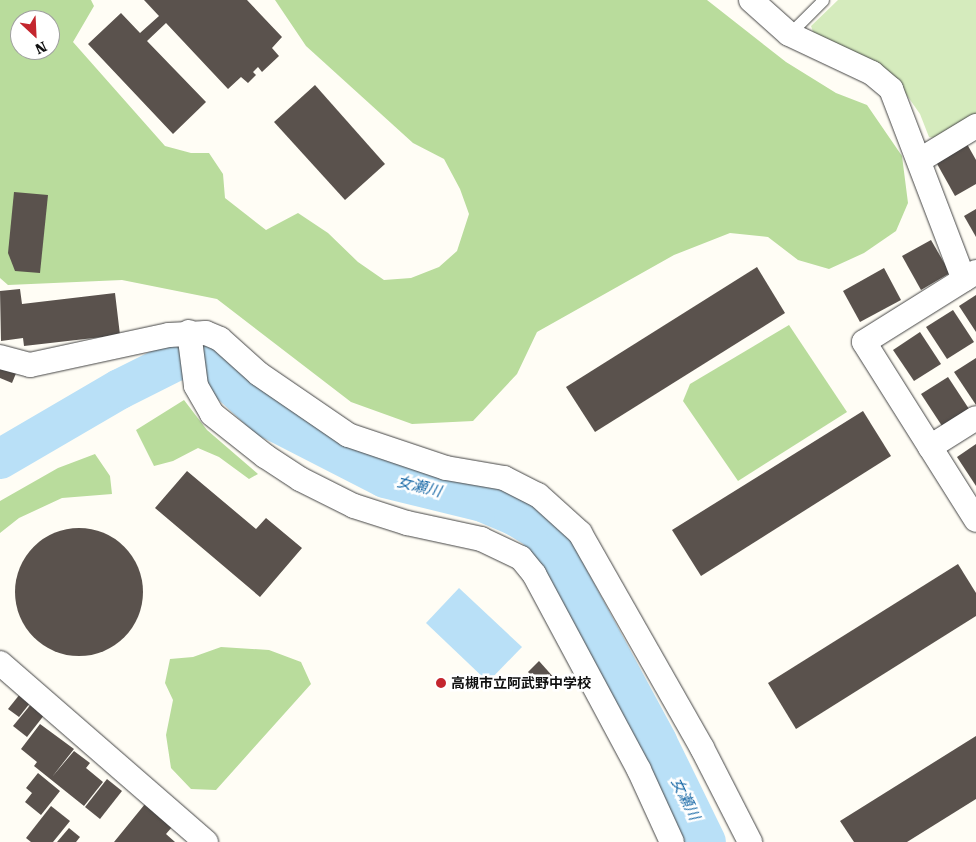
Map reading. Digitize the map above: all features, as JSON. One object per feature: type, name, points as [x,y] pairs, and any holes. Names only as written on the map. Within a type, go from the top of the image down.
[{"type":"street","points":[[751,0],[789,34],[882,79],[897,98],[920,160],[970,276],[864,342],[976,520]]},
{"type":"street","points":[[920,160],[976,126]]},
{"type":"street","points":[[0,357],[30,365],[189,339],[206,334],[220,339],[259,374],[348,435],[446,468],[504,478],[538,496],[580,533],[702,748],[750,842]]},
{"type":"street","points":[[189,339],[196,386],[212,414],[231,432],[326,494],[407,523],[481,539],[521,558],[534,574],[635,762],[672,842]]},
{"type":"street","points":[[930,447],[976,418]]},
{"type":"street","points":[[0,662],[206,842]]},
{"type":"lane","points":[[789,34],[823,0]]},
{"type":"green space","points":[[0,0],[91,0],[94,6],[73,42],[165,146],[191,153],[209,153],[223,174],[225,198],[266,230],[298,213],[328,233],[358,262],[384,280],[411,278],[439,267],[457,251],[469,214],[460,189],[444,159],[413,143],[306,46],[275,0],[707,0],[786,62],[836,93],[867,105],[902,156],[908,203],[896,231],[864,253],[829,269],[798,260],[768,237],[730,233],[674,255],[537,332],[517,374],[473,421],[412,424],[351,402],[217,299],[122,280],[8,285],[0,278]]},
{"type":"green space","points":[[838,0],[976,0],[976,116],[941,139],[929,137],[920,114],[894,77],[815,37],[811,26]]},
{"type":"green space","points":[[789,325],[847,412],[738,481],[683,401],[690,384]]},
{"type":"green space","points":[[184,400],[207,430],[258,474],[249,479],[219,457],[198,448],[173,461],[154,466],[136,430]]},
{"type":"green space","points":[[95,454],[110,476],[112,494],[62,498],[19,518],[0,533],[0,501],[58,468]]},
{"type":"green space","points":[[221,647],[269,650],[301,662],[311,684],[216,790],[191,789],[171,768],[166,735],[173,700],[165,683],[170,659],[193,657]]},
{"type":"water","points":[[459,588],[522,647],[488,682],[426,623]]},
{"type":"building","points":[[144,0],[247,0],[282,37],[272,48],[279,56],[262,72],[258,67],[253,72],[256,75],[248,83],[241,77],[228,89],[166,23],[147,41],[206,102],[173,134],[88,44],[121,13],[140,33],[159,16]]},
{"type":"building","points":[[315,85],[385,164],[345,200],[274,122]]},
{"type":"building","points":[[967,144],[976,160],[976,184],[955,196],[936,162]]},
{"type":"building","points":[[14,192],[48,195],[40,273],[15,271],[8,253]]},
{"type":"building","points":[[976,209],[976,237],[964,216]]},
{"type":"building","points":[[931,240],[950,273],[921,290],[902,256]]},
{"type":"building","points":[[757,267],[785,313],[595,432],[566,387]]},
{"type":"building","points":[[884,268],[901,300],[860,322],[843,291]]},
{"type":"building","points":[[20,289],[22,304],[115,293],[120,335],[24,346],[23,338],[1,341],[0,291]]},
{"type":"building","points":[[976,295],[976,332],[959,306]]},
{"type":"building","points":[[953,310],[974,342],[947,359],[926,327]]},
{"type":"building","points":[[920,332],[941,364],[914,381],[893,350]]},
{"type":"building","points":[[976,358],[976,405],[954,372]]},
{"type":"building","points":[[0,364],[17,371],[12,383],[0,378]]},
{"type":"building","points":[[948,377],[969,409],[942,426],[921,394]]},
{"type":"building","points":[[863,411],[891,456],[701,576],[672,530]]},
{"type":"building","points":[[976,444],[976,486],[957,457]]},
{"type":"building","points":[[187,471],[256,529],[266,518],[302,548],[260,597],[155,508]]},
{"type":"building","points":[[79,528],[104,532],[125,546],[139,567],[143,592],[139,617],[125,638],[104,652],[79,656],[54,652],[33,638],[19,617],[15,592],[19,567],[33,546],[54,532]]},
{"type":"building","points":[[958,564],[976,593],[976,616],[796,729],[768,683]]},
{"type":"building","points":[[539,661],[556,680],[545,690],[528,672]]},
{"type":"building","points":[[20,694],[30,703],[19,717],[8,709]]},
{"type":"building","points":[[32,703],[45,714],[27,737],[13,726]]},
{"type":"building","points":[[40,724],[74,749],[52,777],[74,751],[90,763],[86,768],[103,782],[84,806],[34,766],[37,762],[21,749]]},
{"type":"building","points":[[976,736],[976,799],[907,842],[854,842],[840,821]]},
{"type":"building","points":[[38,773],[60,791],[41,815],[25,802],[32,793],[26,788]]},
{"type":"building","points":[[107,779],[122,791],[100,819],[85,807]]},
{"type":"building","points":[[145,804],[172,827],[166,834],[175,842],[114,842]]},
{"type":"building","points":[[51,806],[70,821],[53,842],[31,842],[26,838]]},
{"type":"building","points":[[69,828],[80,837],[76,842],[57,842]]},
{"type":"waterway","name":"女瀬川","points":[[0,459],[120,389],[178,360],[207,362],[268,418],[385,478],[483,502],[514,515],[537,529],[555,553],[657,742],[706,842]]},
{"type":"place","name":"高槻市立阿武野中学校","points":[[441,683]]}]
